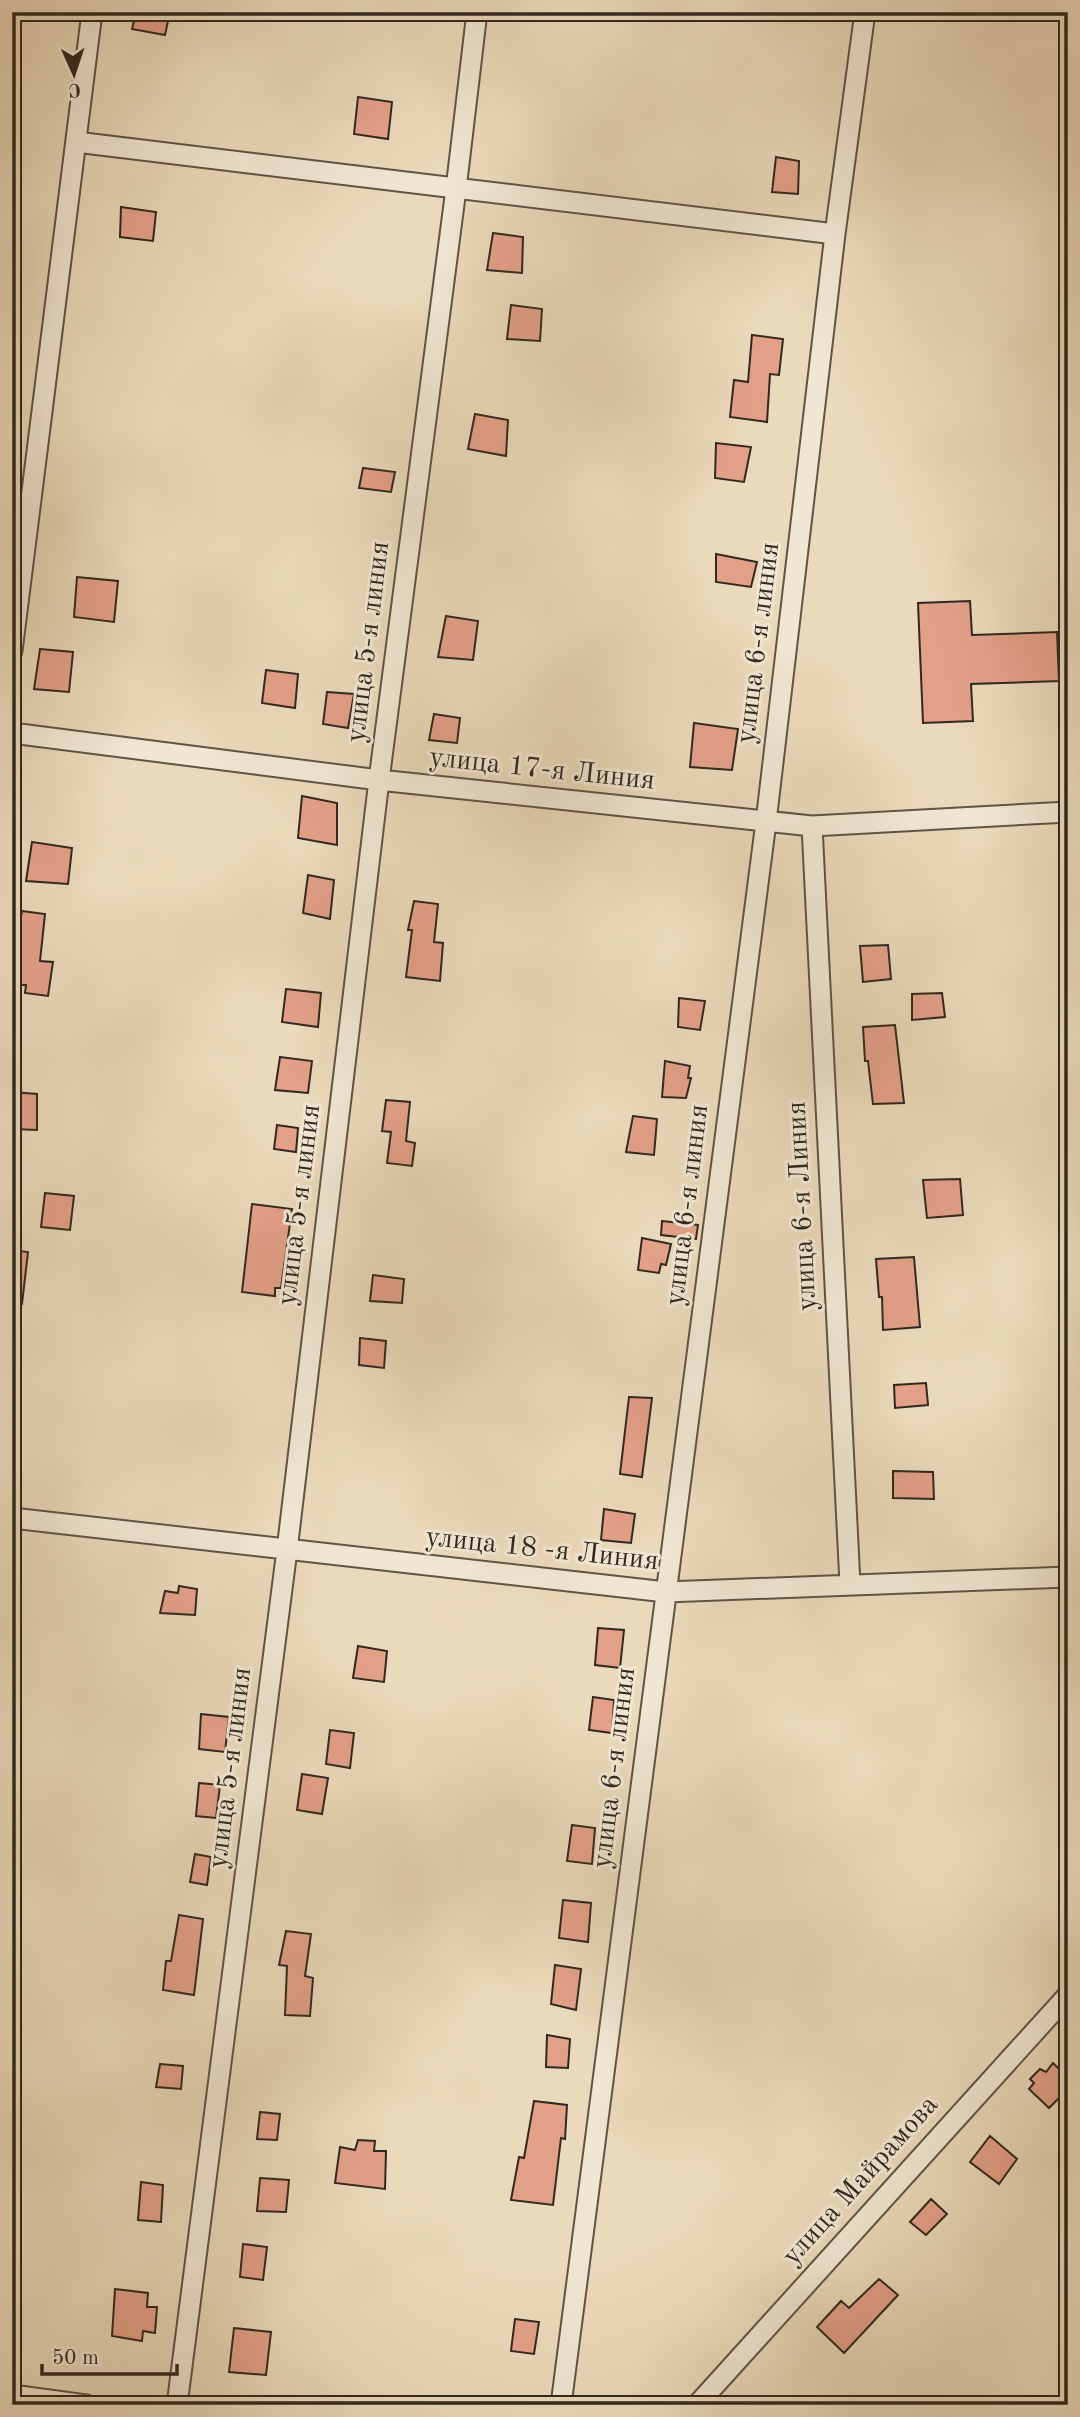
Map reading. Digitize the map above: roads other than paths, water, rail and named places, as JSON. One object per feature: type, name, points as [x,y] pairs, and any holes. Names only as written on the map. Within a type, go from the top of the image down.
[{"type":"street","points":[[12,651],[92,12]]},
{"type":"street","name":"улица 5-я линия","points":[[177,2405],[477,12]]},
{"type":"street","name":"улица 6-я линия","points":[[561,2405],[766,822],[835,234],[865,12]]},
{"type":"street","points":[[76,142],[835,234]]},
{"type":"street","name":"улица 17-я Линия","points":[[12,733],[379,780],[812,826],[1068,812]]},
{"type":"street","name":"улица 6-я Линия","points":[[812,826],[849,1584]]},
{"type":"street","name":"улица 18 -я Линия","points":[[12,1518],[666,1592],[1068,1577]]},
{"type":"street","name":"улица Майрамова","points":[[697,2405],[1068,1995]]},
{"type":"street","points":[[12,2395],[86,2405]]}]
